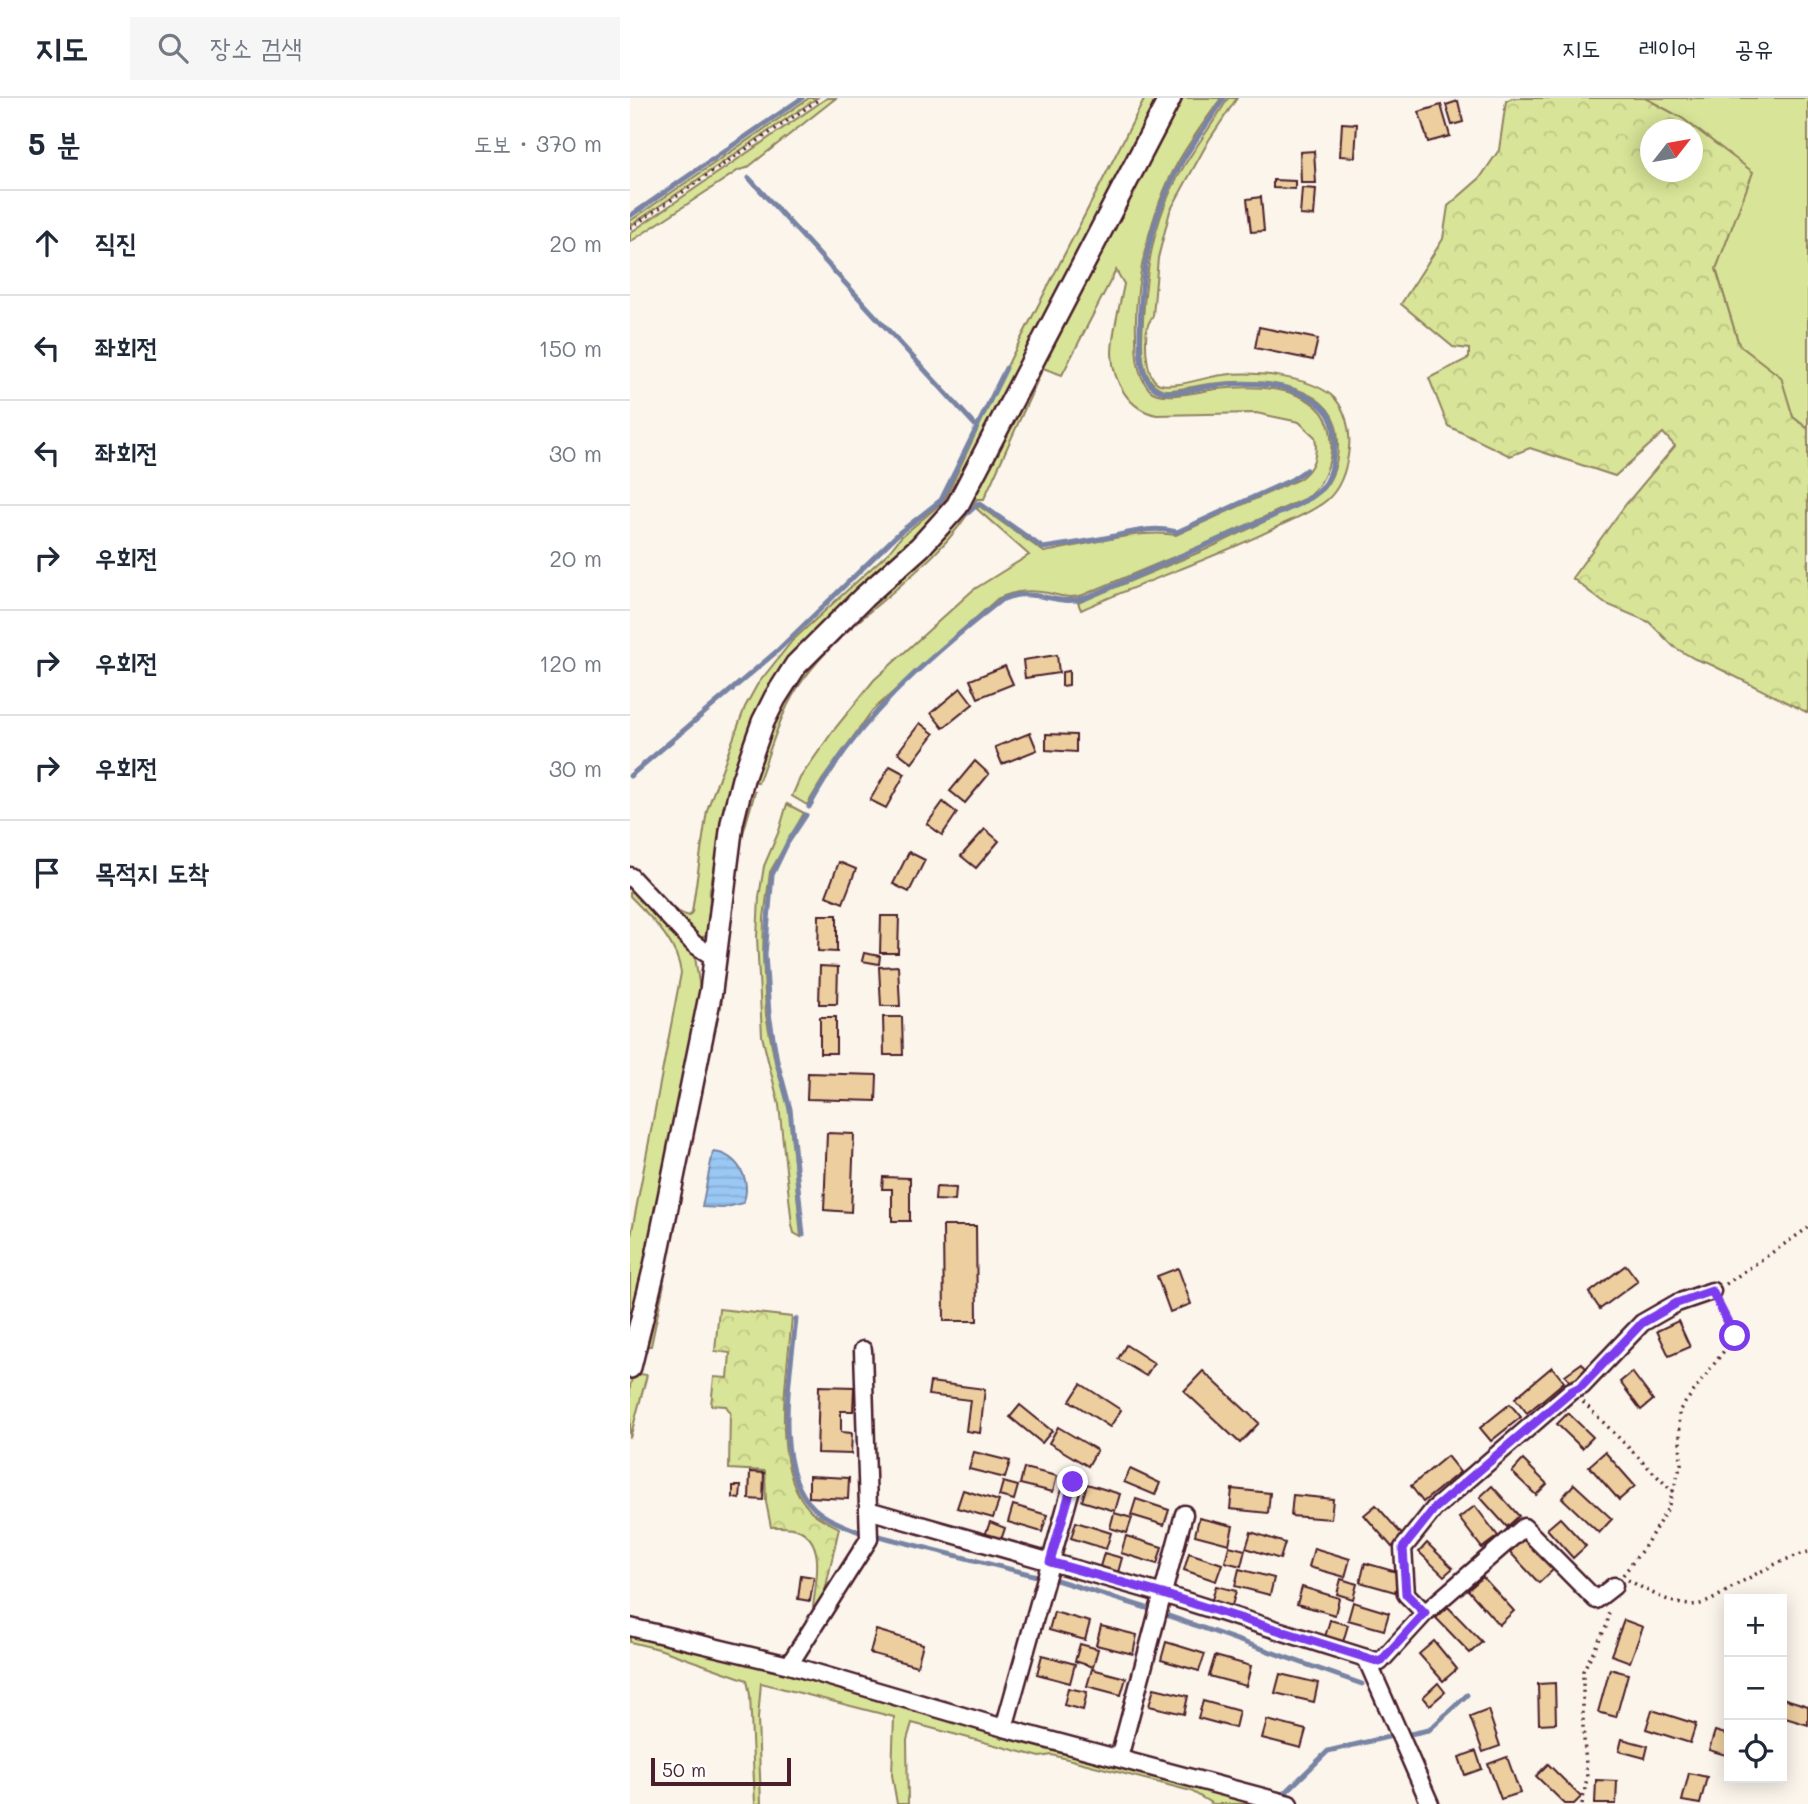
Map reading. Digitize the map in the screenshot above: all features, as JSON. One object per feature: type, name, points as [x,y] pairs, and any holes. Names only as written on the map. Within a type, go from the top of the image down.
[{"type":"street","points":[[630,1367],[657,1252],[711,991],[725,861],[732,823],[743,779],[763,722],[796,665],[864,597],[920,547],[957,506],[1170,98]]},
{"type":"street","points":[[630,876],[694,943],[715,958]]},
{"type":"street","points":[[1425,1613],[1406,1594],[1403,1548],[1434,1509],[1572,1391],[1582,1386],[1642,1323],[1677,1303],[1712,1291]]},
{"type":"street","points":[[789,1665],[869,1539],[863,1350]]},
{"type":"street","points":[[1004,1728],[1073,1482]]},
{"type":"street","points":[[868,1510],[1163,1594],[1380,1662],[1425,1613],[1524,1527],[1596,1600],[1614,1586]]},
{"type":"street","points":[[1119,1758],[1184,1514]]},
{"type":"street","points":[[630,1627],[789,1665],[1004,1728],[1289,1804]]},
{"type":"street","points":[[1366,1658],[1430,1804]]},
{"type":"path","points":[[630,228],[821,98]]},
{"type":"path","points":[[1808,1228],[1741,1275],[1712,1291],[1735,1336],[1679,1411],[1681,1464],[1668,1508],[1645,1546],[1622,1576],[1653,1594],[1682,1604],[1700,1604],[1790,1557],[1808,1552]]},
{"type":"path","points":[[1572,1391],[1673,1492]]},
{"type":"path","points":[[1582,1804],[1587,1778],[1583,1671],[1607,1625],[1614,1586]]},
{"type":"green space","points":[[809,98],[817,98],[630,226],[630,221]]},
{"type":"green space","points":[[827,98],[836,98],[747,168],[739,170],[630,242],[630,233]]},
{"type":"green space","points":[[1145,98],[1160,98],[964,481],[929,528],[796,656],[728,804],[710,889],[709,931],[706,936],[700,938],[630,871],[630,867],[664,902],[689,916],[692,912],[707,810],[745,707],[757,685],[792,641],[889,552],[901,537],[944,501],[1011,358]]},
{"type":"green space","points":[[1179,98],[1221,98],[1177,164],[1152,224],[1141,269],[1136,313],[1137,355],[1141,376],[1149,389],[1162,395],[1254,387],[1293,394],[1310,402],[1322,413],[1330,429],[1330,458],[1321,482],[1308,497],[1083,595],[1070,597],[1028,591],[997,599],[872,711],[807,805],[792,796],[800,778],[833,731],[874,680],[973,590],[1029,555],[977,509],[979,506],[1044,552],[1128,536],[1161,533],[1176,535],[1299,479],[1311,466],[1316,450],[1315,437],[1299,422],[1256,413],[1157,415],[1131,401],[1119,384],[1113,364],[1113,336],[1124,284],[1116,270],[1062,375],[1043,368],[984,499],[977,499],[960,525],[939,549],[845,633],[803,680],[783,716],[758,783],[751,777],[761,748],[800,670],[920,555]]},
{"type":"green space","points":[[1228,98],[1237,98],[1209,140],[1170,211],[1158,258],[1153,316],[1147,331],[1146,348],[1151,375],[1160,384],[1168,385],[1223,375],[1279,376],[1321,389],[1336,400],[1346,419],[1349,441],[1345,469],[1332,495],[1311,511],[1232,548],[1081,610],[1078,603],[1207,549],[1312,499],[1329,482],[1335,467],[1338,443],[1335,423],[1326,408],[1312,397],[1295,389],[1256,382],[1219,383],[1165,390],[1148,378],[1142,342],[1147,273],[1157,229],[1184,166]]},
{"type":"green space","points":[[1512,98],[1645,98],[1683,119],[1640,119],[1640,182],[1703,182],[1703,134],[1753,172],[1716,269],[1739,345],[1781,377],[1793,417],[1808,429],[1808,713],[1674,647],[1649,622],[1604,603],[1572,578],[1626,504],[1675,446],[1663,433],[1615,476],[1530,448],[1510,456],[1448,426],[1429,378],[1469,358],[1469,349],[1453,347],[1401,304],[1443,239],[1448,206],[1480,178],[1499,150],[1506,101]]},
{"type":"green space","points":[[1645,98],[1808,98],[1808,429],[1793,417],[1780,377],[1739,345],[1716,269],[1752,172],[1703,134],[1703,119],[1682,118]]},
{"type":"green space","points":[[755,792],[740,844],[721,1007],[715,1000],[746,794]]},
{"type":"green space","points":[[787,804],[804,813],[770,872],[764,918],[763,956],[766,1015],[775,1062],[789,1109],[801,1237],[794,1233],[792,1225],[779,1105],[762,1036],[757,937],[764,866]]},
{"type":"green space","points":[[630,880],[688,945],[695,957],[700,989],[664,1178],[630,1333],[630,1241],[681,973],[679,961],[669,940],[630,896]]},
{"type":"green space","points":[[657,1282],[664,1284],[651,1346],[638,1346]]},
{"type":"green space","points":[[719,1309],[792,1317],[784,1418],[789,1470],[798,1493],[811,1511],[839,1528],[821,1609],[813,1608],[817,1565],[813,1544],[808,1536],[789,1527],[771,1527],[766,1502],[765,1471],[729,1469],[730,1412],[726,1406],[711,1405],[714,1377],[728,1378],[730,1353],[715,1351]]},
{"type":"green space","points":[[633,1373],[647,1375],[630,1438],[630,1386]]},
{"type":"green space","points":[[630,1631],[1255,1804],[1213,1804],[1191,1791],[1052,1755],[1040,1757],[912,1723],[907,1740],[908,1804],[897,1804],[892,1775],[894,1717],[761,1683],[758,1718],[761,1804],[755,1804],[747,1680],[659,1649],[630,1642]]},
{"type":"water","points":[[713,1152],[729,1157],[741,1170],[746,1186],[743,1203],[723,1208],[702,1207]]},
{"type":"building","points":[[1458,101],[1463,122],[1452,125],[1446,105]]},
{"type":"building","points":[[1441,105],[1450,136],[1428,142],[1419,112]]},
{"type":"building","points":[[1342,123],[1357,124],[1355,157],[1340,156]]},
{"type":"building","points":[[1314,151],[1316,183],[1301,183],[1300,152]]},
{"type":"building","points":[[1273,180],[1295,181],[1295,189],[1273,188]]},
{"type":"building","points":[[1302,188],[1316,189],[1314,216],[1300,215]]},
{"type":"building","points":[[1261,197],[1264,231],[1251,232],[1247,199]]},
{"type":"building","points":[[1259,327],[1318,339],[1313,360],[1255,348]]},
{"type":"building","points":[[1057,655],[1059,673],[1025,678],[1023,660]]},
{"type":"building","points":[[1005,666],[1013,684],[978,698],[970,680]]},
{"type":"building","points":[[1069,671],[1069,685],[1062,686],[1062,672]]},
{"type":"building","points":[[961,688],[973,704],[943,728],[931,713]]},
{"type":"building","points":[[920,723],[934,734],[912,763],[898,752]]},
{"type":"building","points":[[1030,733],[1037,750],[1002,764],[995,747]]},
{"type":"building","points":[[1046,734],[1076,735],[1076,752],[1046,750]]},
{"type":"building","points":[[975,761],[989,774],[965,803],[950,791]]},
{"type":"building","points":[[890,766],[905,774],[886,808],[870,800]]},
{"type":"building","points":[[943,802],[957,813],[942,835],[927,824]]},
{"type":"building","points":[[985,829],[999,841],[976,868],[961,856]]},
{"type":"building","points":[[909,852],[925,860],[909,892],[893,884]]},
{"type":"building","points":[[839,862],[856,869],[843,903],[826,896]]},
{"type":"building","points":[[819,915],[837,915],[837,952],[818,951]]},
{"type":"building","points":[[881,916],[899,916],[898,953],[880,953]]},
{"type":"building","points":[[864,953],[880,956],[879,964],[862,961]]},
{"type":"building","points":[[820,966],[838,967],[837,1004],[819,1004]]},
{"type":"building","points":[[898,966],[900,1006],[881,1006],[879,967]]},
{"type":"building","points":[[820,1017],[836,1017],[836,1053],[820,1053]]},
{"type":"building","points":[[883,1017],[902,1017],[903,1055],[884,1055]]},
{"type":"building","points":[[808,1073],[877,1075],[876,1101],[807,1099]]},
{"type":"building","points":[[827,1133],[854,1134],[851,1212],[824,1210]]},
{"type":"building","points":[[883,1177],[910,1178],[910,1221],[892,1221],[892,1189],[882,1189]]},
{"type":"building","points":[[936,1187],[956,1188],[955,1201],[935,1200]]},
{"type":"building","points":[[943,1226],[976,1226],[977,1321],[944,1321]]},
{"type":"building","points":[[1626,1265],[1638,1281],[1600,1309],[1589,1293]]},
{"type":"building","points":[[1178,1268],[1191,1304],[1170,1312],[1157,1276]]},
{"type":"building","points":[[1678,1321],[1690,1347],[1669,1356],[1657,1331]]},
{"type":"building","points":[[1126,1345],[1154,1363],[1146,1376],[1118,1359]]},
{"type":"building","points":[[1582,1363],[1589,1373],[1572,1385],[1565,1375]]},
{"type":"building","points":[[1552,1367],[1564,1382],[1527,1413],[1515,1398]]},
{"type":"building","points":[[1203,1371],[1259,1423],[1240,1443],[1184,1391]]},
{"type":"building","points":[[1632,1372],[1653,1400],[1641,1410],[1620,1382]]},
{"type":"building","points":[[930,1382],[985,1389],[980,1433],[966,1431],[970,1400],[928,1395]]},
{"type":"building","points":[[1081,1384],[1121,1410],[1110,1427],[1070,1401]]},
{"type":"building","points":[[819,1386],[854,1387],[853,1411],[841,1411],[841,1432],[852,1433],[851,1454],[817,1453]]},
{"type":"building","points":[[1510,1404],[1521,1417],[1491,1441],[1480,1428]]},
{"type":"building","points":[[1020,1405],[1052,1431],[1042,1443],[1010,1417]]},
{"type":"building","points":[[1568,1413],[1593,1437],[1582,1448],[1557,1424]]},
{"type":"building","points":[[1058,1427],[1097,1450],[1088,1466],[1049,1443]]},
{"type":"building","points":[[974,1452],[1010,1461],[1005,1478],[969,1469]]},
{"type":"building","points":[[1605,1452],[1635,1486],[1619,1500],[1589,1466]]},
{"type":"building","points":[[1447,1456],[1460,1472],[1423,1502],[1411,1486]]},
{"type":"building","points":[[1523,1460],[1547,1484],[1536,1495],[1512,1472]]},
{"type":"building","points":[[1024,1468],[1057,1476],[1053,1492],[1020,1484]]},
{"type":"building","points":[[1130,1469],[1160,1483],[1155,1495],[1124,1482]]},
{"type":"building","points":[[750,1472],[764,1473],[763,1500],[749,1499]]},
{"type":"building","points":[[809,1476],[849,1478],[848,1499],[809,1497]]},
{"type":"building","points":[[1003,1482],[1018,1486],[1014,1500],[999,1496]]},
{"type":"building","points":[[1087,1484],[1120,1494],[1115,1511],[1082,1501]]},
{"type":"building","points":[[1574,1484],[1612,1519],[1599,1533],[1562,1498]]},
{"type":"building","points":[[733,1486],[741,1486],[740,1499],[733,1498]]},
{"type":"building","points":[[1492,1486],[1519,1516],[1507,1527],[1480,1497]]},
{"type":"building","points":[[1232,1489],[1270,1493],[1268,1513],[1230,1509]]},
{"type":"building","points":[[963,1490],[999,1501],[993,1518],[957,1508]]},
{"type":"building","points":[[1293,1495],[1333,1499],[1331,1519],[1291,1516]]},
{"type":"building","points":[[1136,1499],[1169,1510],[1164,1525],[1131,1515]]},
{"type":"building","points":[[1013,1505],[1047,1515],[1042,1532],[1008,1522]]},
{"type":"building","points":[[1376,1505],[1404,1537],[1392,1547],[1364,1515]]},
{"type":"building","points":[[1475,1506],[1498,1536],[1482,1548],[1459,1518]]},
{"type":"building","points":[[1114,1513],[1132,1518],[1127,1533],[1110,1528]]},
{"type":"building","points":[[1199,1518],[1233,1526],[1229,1544],[1195,1535]]},
{"type":"building","points":[[1560,1518],[1586,1546],[1573,1558],[1547,1529]]},
{"type":"building","points":[[990,1522],[1005,1528],[1000,1543],[984,1538]]},
{"type":"building","points":[[1076,1522],[1111,1533],[1106,1549],[1071,1538]]},
{"type":"building","points":[[1251,1532],[1285,1543],[1280,1559],[1246,1548]]},
{"type":"building","points":[[1523,1535],[1554,1569],[1539,1583],[1507,1549]]},
{"type":"building","points":[[1126,1536],[1162,1547],[1157,1564],[1121,1553]]},
{"type":"building","points":[[1427,1543],[1453,1568],[1444,1576],[1419,1552]]},
{"type":"building","points":[[1229,1546],[1245,1550],[1241,1566],[1225,1562]]},
{"type":"building","points":[[1314,1548],[1350,1559],[1345,1577],[1309,1567]]},
{"type":"building","points":[[1104,1553],[1122,1558],[1117,1576],[1099,1570]]},
{"type":"building","points":[[1189,1553],[1222,1564],[1216,1581],[1184,1570]]},
{"type":"building","points":[[1365,1563],[1400,1573],[1395,1592],[1360,1582]]},
{"type":"building","points":[[1239,1569],[1274,1578],[1270,1595],[1235,1586]]},
{"type":"building","points":[[801,1575],[814,1577],[810,1601],[798,1599]]},
{"type":"building","points":[[1483,1577],[1514,1611],[1499,1625],[1468,1590]]},
{"type":"building","points":[[1341,1579],[1357,1584],[1353,1599],[1337,1594]]},
{"type":"building","points":[[1216,1586],[1236,1591],[1231,1609],[1211,1603]]},
{"type":"building","points":[[1302,1587],[1339,1598],[1335,1615],[1297,1604]]},
{"type":"building","points":[[1353,1602],[1389,1613],[1384,1630],[1348,1620]]},
{"type":"building","points":[[1448,1607],[1482,1642],[1470,1653],[1436,1618]]},
{"type":"building","points":[[1054,1612],[1090,1622],[1085,1640],[1049,1630]]},
{"type":"building","points":[[1330,1620],[1348,1625],[1343,1642],[1325,1637]]},
{"type":"building","points":[[1624,1620],[1643,1627],[1630,1662],[1611,1655]]},
{"type":"building","points":[[1101,1626],[1137,1635],[1133,1654],[1096,1645]]},
{"type":"building","points":[[876,1630],[923,1644],[917,1666],[870,1653]]},
{"type":"building","points":[[1434,1641],[1457,1669],[1443,1681],[1419,1654]]},
{"type":"building","points":[[1166,1642],[1205,1654],[1199,1671],[1161,1660]]},
{"type":"building","points":[[1080,1644],[1098,1649],[1093,1667],[1075,1661]]},
{"type":"building","points":[[1042,1655],[1075,1664],[1070,1683],[1037,1674]]},
{"type":"building","points":[[1215,1656],[1251,1666],[1246,1686],[1209,1676]]},
{"type":"building","points":[[1092,1669],[1126,1678],[1121,1695],[1087,1686]]},
{"type":"building","points":[[1610,1669],[1628,1674],[1616,1717],[1598,1712]]},
{"type":"building","points":[[1280,1674],[1318,1683],[1314,1702],[1275,1693]]},
{"type":"building","points":[[1438,1683],[1445,1692],[1430,1705],[1423,1697]]},
{"type":"building","points":[[1555,1683],[1556,1723],[1539,1724],[1538,1684]]},
{"type":"building","points":[[1068,1688],[1087,1692],[1083,1710],[1064,1705]]},
{"type":"building","points":[[1154,1688],[1188,1696],[1184,1714],[1149,1706]]},
{"type":"building","points":[[1787,1700],[1808,1706],[1808,1725],[1787,1719]]},
{"type":"building","points":[[1203,1701],[1239,1711],[1235,1728],[1198,1718]]},
{"type":"building","points":[[1488,1710],[1500,1746],[1483,1752],[1470,1717]]},
{"type":"building","points":[[1652,1710],[1696,1724],[1690,1743],[1646,1729]]},
{"type":"building","points":[[1267,1720],[1306,1730],[1301,1748],[1262,1738]]},
{"type":"building","points":[[1715,1731],[1724,1734],[1724,1754],[1709,1750]]},
{"type":"building","points":[[1622,1739],[1648,1746],[1645,1758],[1619,1751]]},
{"type":"building","points":[[1476,1751],[1482,1769],[1465,1775],[1459,1757]]},
{"type":"building","points":[[1507,1757],[1520,1793],[1501,1799],[1488,1764]]},
{"type":"building","points":[[1548,1764],[1581,1797],[1574,1804],[1565,1804],[1536,1776]]},
{"type":"building","points":[[1689,1773],[1707,1777],[1700,1804],[1682,1801]]},
{"type":"building","points":[[1596,1780],[1617,1781],[1616,1804],[1595,1804]]},
{"type":"waterway","points":[[630,216],[802,98]]},
{"type":"waterway","points":[[809,807],[848,746],[894,693],[946,645],[1001,600],[1016,595],[1068,600],[1086,598],[1308,500],[1327,481],[1335,447],[1333,426],[1325,410],[1309,397],[1277,386],[1255,384],[1165,392],[1151,386],[1143,369],[1140,342],[1142,287],[1155,224],[1180,165],[1224,98]]},
{"type":"waterway","points":[[749,178],[976,426]]},
{"type":"waterway","points":[[630,776],[776,652],[899,533],[941,500],[1006,368]]},
{"type":"waterway","points":[[968,513],[979,503],[1043,548],[1141,531],[1159,529],[1177,532],[1291,480],[1306,470]]},
{"type":"waterway","points":[[803,1235],[790,1109],[777,1061],[769,1014],[765,954],[772,875],[788,842],[806,815]]},
{"type":"waterway","points":[[796,1319],[787,1418],[792,1469],[801,1491],[814,1508],[830,1519],[862,1533]]},
{"type":"waterway","points":[[875,1535],[1037,1576]]},
{"type":"waterway","points":[[1053,1579],[1150,1609]]},
{"type":"waterway","points":[[1163,1614],[1362,1684]]},
{"type":"waterway","points":[[1410,1734],[1429,1730],[1467,1695]]},
{"type":"waterway","points":[[1282,1796],[1328,1751],[1392,1736]]},
{"type":"route","points":[[1073,1482],[1050,1562],[1163,1594],[1380,1662],[1425,1613],[1406,1594],[1403,1548],[1434,1509],[1572,1391],[1582,1386],[1642,1323],[1677,1303],[1712,1291],[1735,1336]]}]
